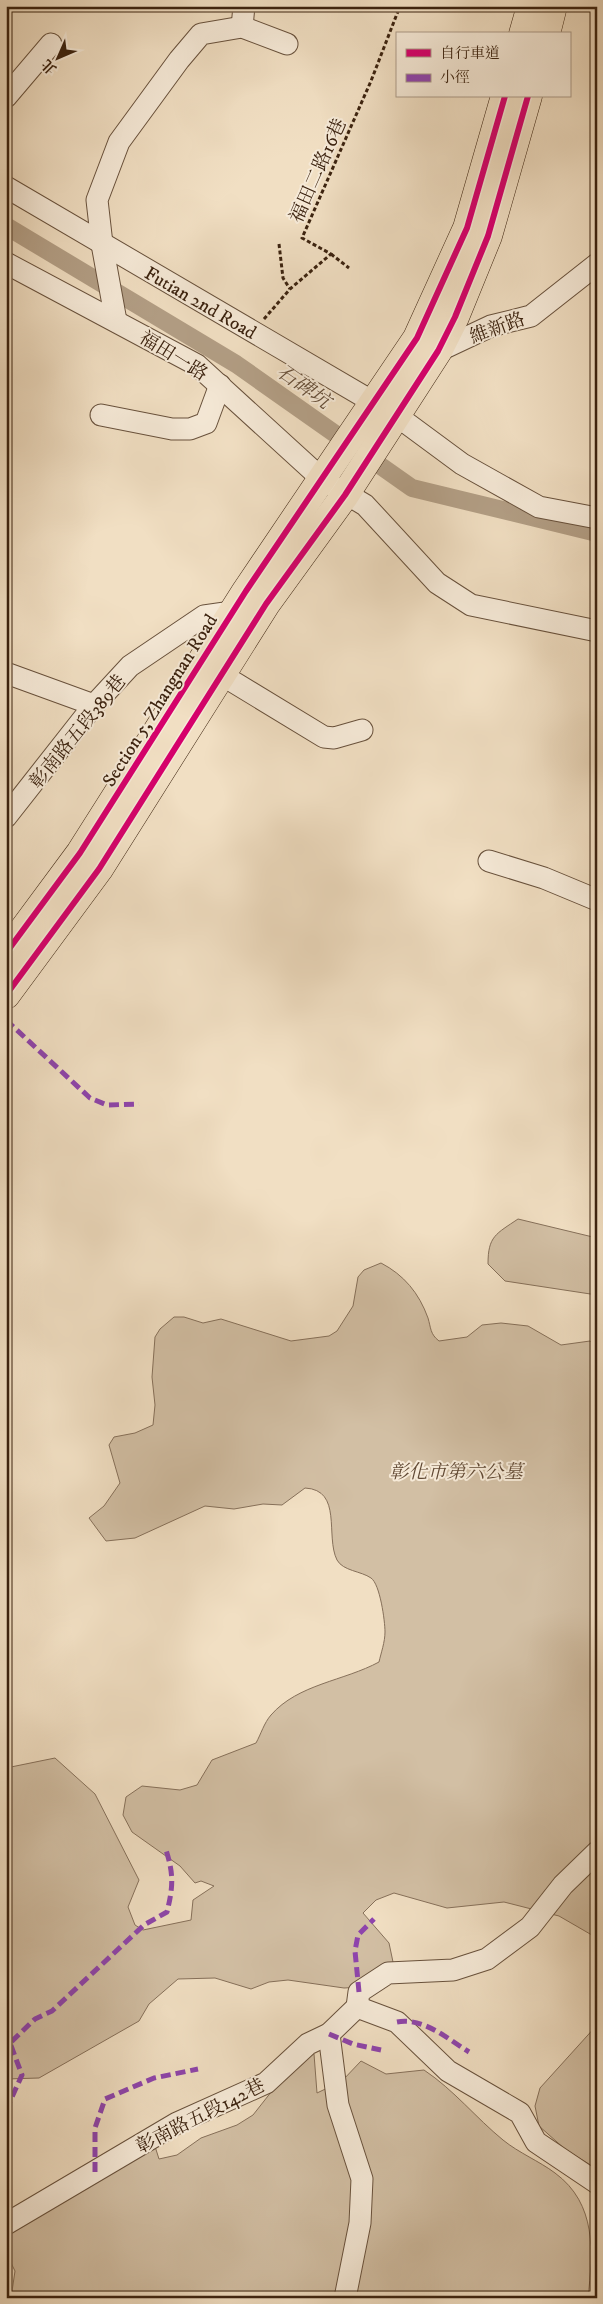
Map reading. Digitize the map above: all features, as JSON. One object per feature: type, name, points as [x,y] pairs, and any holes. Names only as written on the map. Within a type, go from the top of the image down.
[{"type":"main road","points":[[525,32],[532,6]]},
{"type":"main road","points":[[547,32],[554,6]]},
{"type":"main road","points":[[427,345],[467,228],[504,98]]},
{"type":"main road","points":[[340,478],[427,345],[455,317],[488,236],[527,98]]},
{"type":"main road","name":"Section 5, Zhangnan Road","points":[[6,953],[80,853],[232,612],[340,478]]},
{"type":"main road","name":"Section 5, Zhangnan Road","points":[[6,995],[99,869],[266,604],[340,478]]},
{"type":"street","points":[[242,27],[244,6]]},
{"type":"street","points":[[116,320],[102,244],[97,200],[119,142],[179,60],[201,34],[242,27],[287,44]]},
{"type":"street","points":[[6,97],[51,44]]},
{"type":"street","name":"Futian 2nd Road","points":[[6,187],[385,410],[462,464],[540,507],[597,518]]},
{"type":"street","name":"福田一路","points":[[6,263],[116,320],[196,365],[340,478],[437,583],[471,606],[597,631]]},
{"type":"street","name":"維新路","points":[[427,345],[531,316],[597,264]]},
{"type":"street","points":[[101,415],[172,429],[190,429],[206,423],[220,385]]},
{"type":"street","name":"彰南路五段389巷","points":[[6,817],[94,705],[130,666],[204,616],[232,612]]},
{"type":"street","points":[[6,673],[94,705]]},
{"type":"street","points":[[222,675],[324,737],[334,738],[362,730]]},
{"type":"street","points":[[489,861],[544,878],[597,900]]},
{"type":"street","name":"彰南路五段142巷","points":[[6,2224],[177,2123],[266,2083],[308,2044],[329,2034],[357,2006],[359,1992],[388,1973],[453,1970],[487,1959],[530,1927],[563,1885],[597,1852]]},
{"type":"street","points":[[357,2006],[397,2022],[448,2072],[520,2112],[536,2142],[597,2183]]},
{"type":"street","points":[[329,2034],[338,2105],[362,2179],[360,2223],[345,2298]]},
{"type":"path","points":[[279,244],[283,278],[290,289]]},
{"type":"path","points":[[252,332],[290,289],[331,254],[349,268]]},
{"type":"green space","points":[[518,1219],[597,1238],[597,1295],[505,1281],[488,1264],[488,1255],[492,1241],[499,1232]]},
{"type":"green space","name":"彰化市第六公墓","points":[[381,1263],[397,1273],[410,1286],[424,1309],[432,1333],[439,1341],[467,1337],[482,1325],[501,1323],[528,1326],[561,1345],[590,1341],[597,1347],[597,1938],[559,1916],[504,1902],[447,1908],[394,1893],[376,1900],[363,1913],[389,1943],[393,1962],[364,1987],[344,1988],[288,1980],[269,1982],[251,1989],[215,1978],[178,1979],[149,2004],[139,2021],[39,2078],[6,2079],[6,1768],[55,1758],[95,1794],[139,1880],[128,1907],[135,1925],[143,1930],[191,1920],[193,1900],[214,1886],[201,1881],[195,1883],[180,1866],[132,1832],[123,1815],[126,1797],[142,1786],[180,1790],[197,1785],[212,1760],[256,1743],[264,1725],[282,1705],[294,1696],[379,1662],[384,1644],[384,1620],[377,1587],[371,1578],[348,1569],[337,1560],[332,1539],[329,1505],[317,1491],[305,1488],[282,1505],[263,1504],[234,1509],[205,1506],[135,1538],[106,1541],[89,1518],[104,1506],[120,1483],[109,1445],[114,1437],[135,1433],[153,1425],[155,1405],[152,1377],[155,1337],[160,1329],[174,1317],[184,1317],[203,1323],[221,1319],[291,1341],[329,1336],[337,1331],[353,1306],[358,1277],[364,1270]]},
{"type":"green space","points":[[597,2025],[597,2169],[566,2150],[539,2126],[535,2106],[540,2088]]},
{"type":"green space","points":[[305,2049],[314,2054],[317,2093],[342,2081],[361,2061],[386,2074],[424,2070],[445,2086],[503,2140],[555,2173],[569,2185],[579,2199],[589,2230],[591,2263],[588,2298],[11,2298],[15,2271],[6,2253],[13,2218],[153,2140],[159,2159],[177,2155],[201,2138],[237,2125],[253,2115]]},
{"type":"waterway","name":"石碑坑","points":[[6,226],[236,364],[412,488],[597,533]]},
{"type":"marked path","points":[[6,1020],[90,1098],[107,1105],[139,1104]]},
{"type":"marked path","points":[[6,2110],[22,2075],[10,2043],[35,2019],[52,2011],[144,1925],[167,1912],[172,1881],[166,1850]]},
{"type":"marked path","points":[[359,1992],[355,1951],[358,1935],[374,1919]]},
{"type":"marked path","points":[[397,2022],[407,2021],[426,2026],[444,2035],[469,2052]]},
{"type":"marked path","points":[[329,2034],[353,2044],[381,2050]]},
{"type":"marked path","points":[[95,2172],[95,2128],[105,2099],[154,2078],[198,2069]]},
{"type":"cycle path","points":[[6,953],[80,853],[246,591],[417,338],[467,228],[504,98]]},
{"type":"cycle path","points":[[6,995],[99,869],[266,604],[345,495],[438,351],[455,317],[488,236],[527,98]]}]
